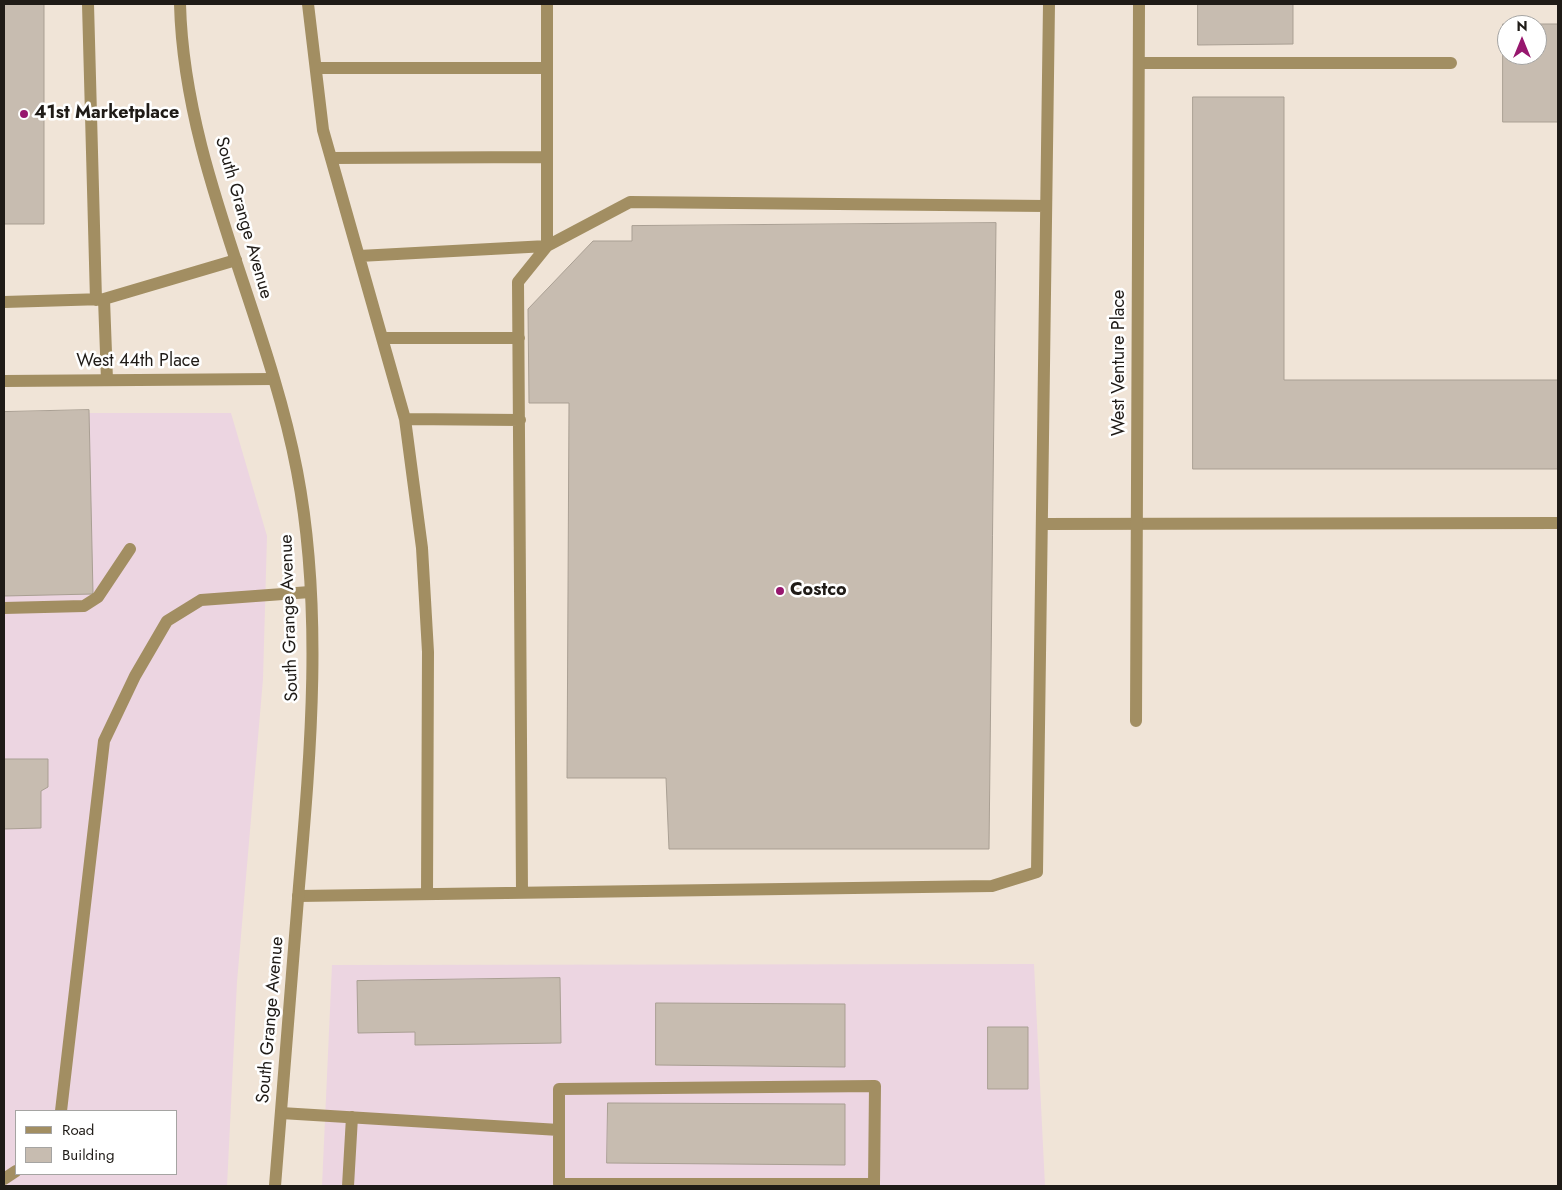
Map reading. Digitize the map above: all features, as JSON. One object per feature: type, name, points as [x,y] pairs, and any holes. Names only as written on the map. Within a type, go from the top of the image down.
[{"type":"street","points":[[88,4],[100,299],[107,380]]},
{"type":"street","name":"South Grange Avenue","points":[[180,4],[193,107],[220,210],[274,379],[297,471],[310,592],[312,662],[309,761],[275,1186]]},
{"type":"street","points":[[308,4],[323,130],[404,419],[422,548],[428,652],[427,894]]},
{"type":"street","points":[[547,4],[547,246]]},
{"type":"street","points":[[298,896],[992,886],[1037,872],[1049,4]]},
{"type":"street","name":"West Venture Place","points":[[1136,721],[1139,4]]},
{"type":"street","points":[[1139,62],[1451,62]]},
{"type":"street","points":[[316,68],[547,68]]},
{"type":"street","points":[[331,158],[547,157]]},
{"type":"street","points":[[522,892],[518,282],[547,246],[630,202],[1046,206]]},
{"type":"street","points":[[359,256],[547,246]]},
{"type":"street","points":[[4,302],[100,299],[236,260]]},
{"type":"street","points":[[382,338],[519,338]]},
{"type":"street","name":"West 44th Place","points":[[4,381],[274,379]]},
{"type":"street","points":[[404,419],[520,420]]},
{"type":"street","points":[[1042,524],[1558,522]]},
{"type":"street","points":[[4,608],[84,606],[98,597],[130,549]]},
{"type":"street","points":[[61,1110],[104,741],[136,676],[167,621],[201,600],[310,592]]},
{"type":"street","points":[[875,1086],[874,1185],[559,1184],[559,1130],[559,1089],[875,1086]]},
{"type":"street","points":[[281,1113],[559,1130]]},
{"type":"street","points":[[348,1186],[352,1117]]},
{"type":"street","points":[[4,1179],[15,1172]]},
{"type":"shaded area","points":[[4,413],[231,413],[267,536],[263,679],[237,982],[227,1186],[4,1186]]},
{"type":"shaded area","points":[[1034,964],[1045,1186],[322,1186],[332,965]]},
{"type":"building","name":"41st Marketplace","points":[[4,4],[44,4],[44,224],[4,224]]},
{"type":"building","points":[[1198,4],[1293,4],[1293,44],[1198,45]]},
{"type":"building","points":[[1547,24],[1558,24],[1558,122],[1503,122],[1503,65],[1547,65]]},
{"type":"building","points":[[1193,97],[1284,97],[1284,380],[1558,380],[1558,469],[1193,469]]},
{"type":"building","name":"Costco","points":[[996,223],[989,849],[669,849],[666,778],[567,778],[569,403],[529,403],[528,309],[593,241],[632,241],[632,226]]},
{"type":"building","points":[[89,410],[93,594],[4,596],[4,412]]},
{"type":"building","points":[[4,759],[48,759],[48,787],[41,791],[41,828],[4,829]]},
{"type":"building","points":[[560,978],[561,1043],[415,1045],[415,1032],[358,1033],[357,981]]},
{"type":"building","points":[[656,1003],[845,1004],[845,1067],[656,1065]]},
{"type":"building","points":[[988,1027],[1028,1027],[1028,1089],[988,1089]]},
{"type":"building","points":[[608,1103],[845,1104],[845,1165],[607,1163]]},
{"type":"place","name":"41st Marketplace","points":[[24,114]]},
{"type":"place","name":"Costco","points":[[780,591]]}]
